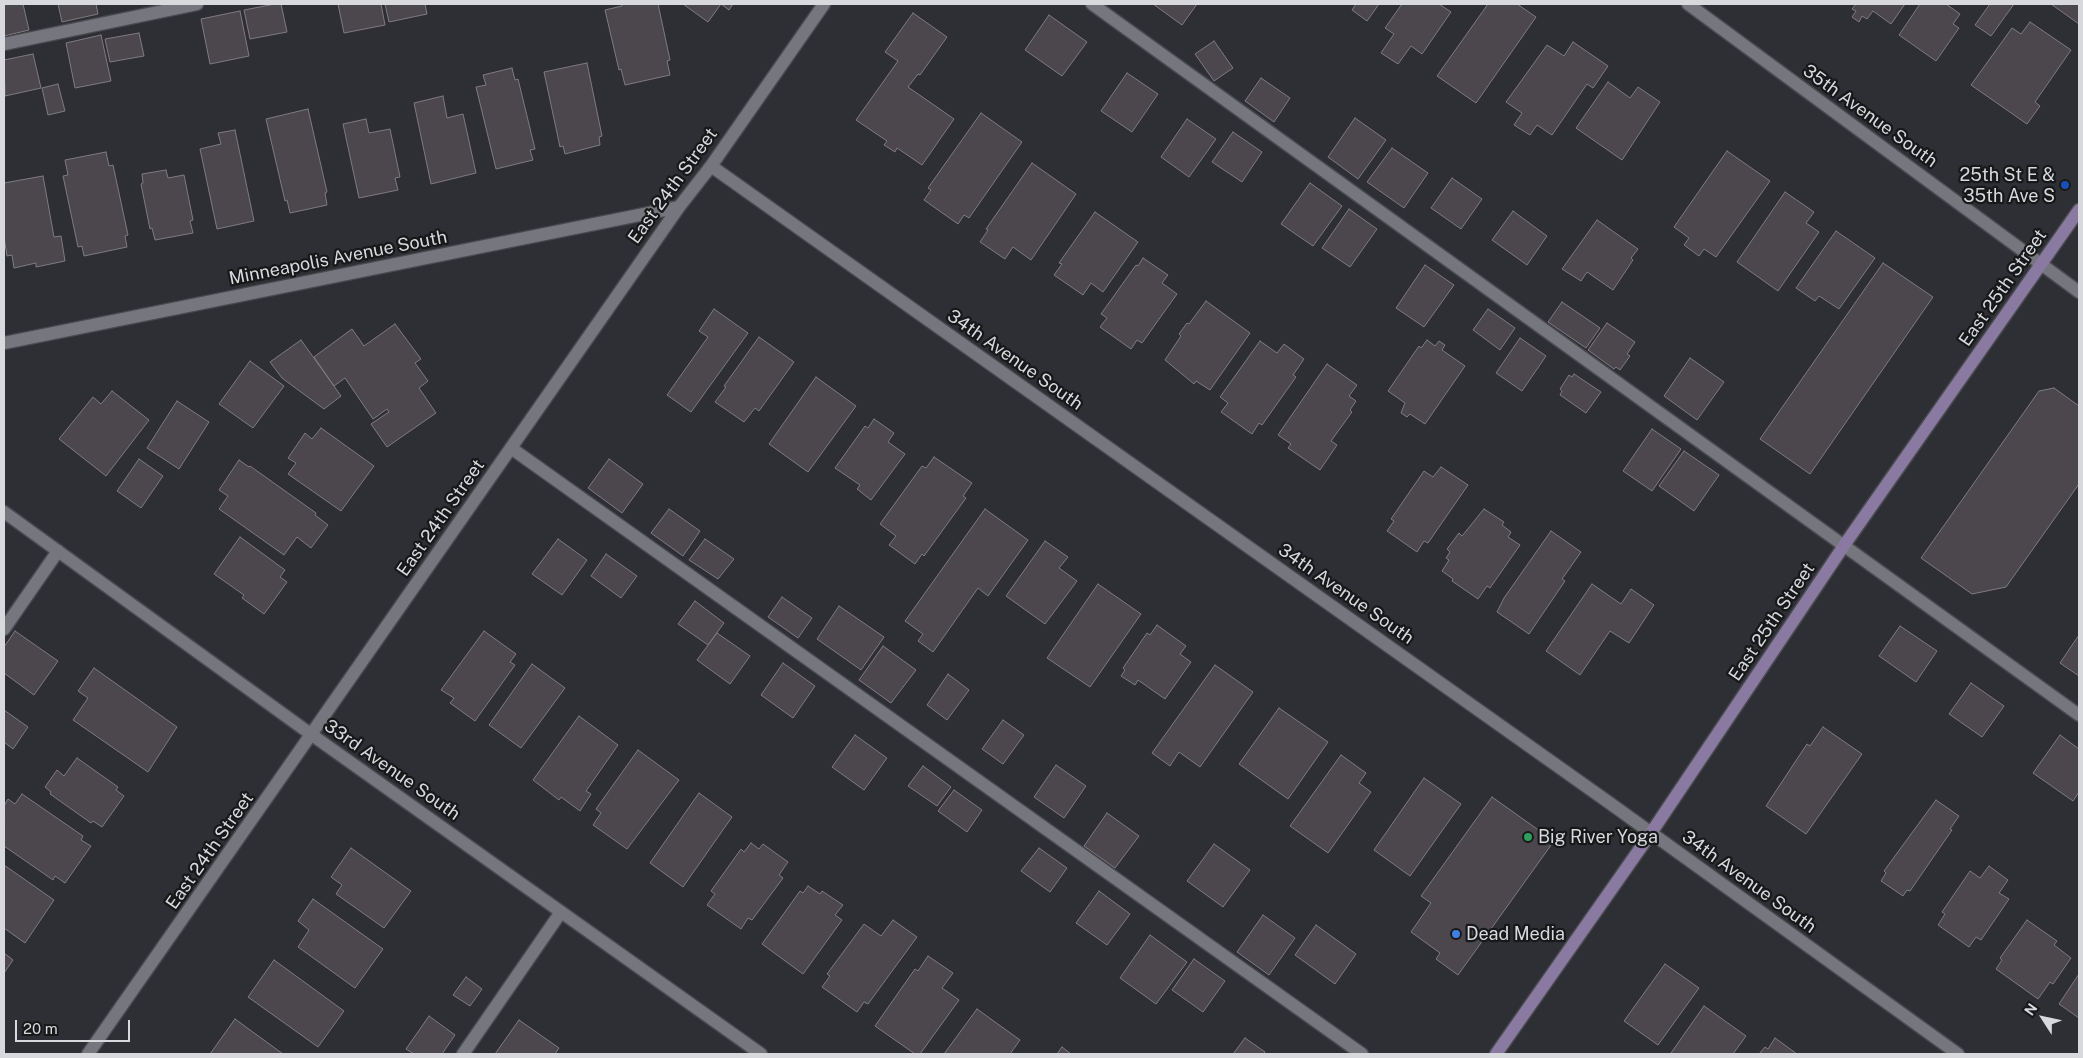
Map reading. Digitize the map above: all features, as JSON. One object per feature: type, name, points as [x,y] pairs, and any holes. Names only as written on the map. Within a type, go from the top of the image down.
[{"type":"street","points":[[4,44],[197,4]]},
{"type":"street","name":"East 24th Street","points":[[88,1054],[679,207],[711,166],[824,4]]},
{"type":"street","points":[[1092,4],[1845,544],[2079,715]]},
{"type":"street","name":"35th Avenue South","points":[[1688,4],[2079,292]]},
{"type":"street","name":"34th Avenue South","points":[[711,166],[1651,833],[1958,1054]]},
{"type":"street","name":"Minneapolis Avenue South","points":[[4,343],[679,207]]},
{"type":"street","name":"East 25th Street","points":[[1496,1054],[1651,833],[1845,544],[2079,210]]},
{"type":"street","points":[[511,448],[1362,1054]]},
{"type":"street","name":"33rd Avenue South","points":[[4,512],[312,735],[761,1054]]},
{"type":"street","points":[[4,629],[58,551]]},
{"type":"street","points":[[463,1054],[561,912]]},
{"type":"building","points":[[4,4],[23,4],[29,30],[4,36]]},
{"type":"building","points":[[58,4],[96,4],[98,14],[62,22]]},
{"type":"building","points":[[281,4],[287,32],[250,39],[244,10]]},
{"type":"building","points":[[338,4],[381,4],[385,25],[344,33]]},
{"type":"building","points":[[385,4],[425,4],[427,14],[389,22]]},
{"type":"building","points":[[622,4],[658,4],[670,60],[667,61],[670,75],[625,85],[621,69],[619,70],[605,10],[622,6]]},
{"type":"building","points":[[683,4],[721,4],[708,22]]},
{"type":"building","points":[[721,4],[733,4],[729,10]]},
{"type":"building","points":[[1153,4],[1197,4],[1182,25]]},
{"type":"building","points":[[1356,4],[1379,4],[1367,21],[1352,10]]},
{"type":"building","points":[[1402,4],[1439,4],[1451,12],[1422,54],[1411,46],[1398,64],[1381,53],[1394,34],[1385,28]]},
{"type":"building","points":[[1488,4],[1517,4],[1536,17],[1476,103],[1437,76]]},
{"type":"building","points":[[1856,4],[1905,4],[1891,24],[1873,11],[1867,19],[1862,16],[1859,22],[1852,17],[1856,11],[1852,9]]},
{"type":"building","points":[[1920,4],[1946,4],[1960,14],[1953,24],[1959,28],[1936,61],[1899,35]]},
{"type":"building","points":[[1990,4],[2014,4],[1991,36],[1975,25]]},
{"type":"building","points":[[2051,4],[2079,4],[2079,24]]},
{"type":"building","points":[[240,11],[249,56],[210,64],[201,19]]},
{"type":"building","points":[[913,13],[947,37],[920,75],[918,74],[908,87],[954,119],[922,165],[897,148],[895,152],[884,145],[887,141],[856,120],[898,61],[885,52]]},
{"type":"building","points":[[1049,15],[1087,42],[1062,76],[1025,50]]},
{"type":"building","points":[[2030,22],[2071,50],[2035,102],[2040,106],[2027,124],[1971,85],[2012,28],[2021,34]]},
{"type":"building","points":[[139,33],[144,56],[110,62],[105,39]]},
{"type":"building","points":[[101,35],[111,81],[75,88],[66,43]]},
{"type":"building","points":[[1214,41],[1233,68],[1214,81],[1195,54]]},
{"type":"building","points":[[1573,42],[1608,66],[1593,88],[1587,84],[1552,135],[1537,125],[1530,135],[1514,125],[1522,113],[1506,102],[1547,45],[1564,56]]},
{"type":"building","points":[[33,54],[41,88],[5,96],[4,60]]},
{"type":"building","points":[[587,63],[602,136],[599,137],[600,145],[565,154],[563,146],[560,147],[544,72]]},
{"type":"building","points":[[512,68],[515,80],[518,79],[535,149],[530,150],[533,160],[496,169],[476,87],[486,85],[483,75]]},
{"type":"building","points":[[1127,73],[1158,94],[1132,132],[1101,111]]},
{"type":"building","points":[[1261,78],[1290,98],[1274,122],[1245,101]]},
{"type":"building","points":[[1608,82],[1630,98],[1638,87],[1660,102],[1622,160],[1576,128]]},
{"type":"building","points":[[58,84],[65,111],[48,115],[42,88]]},
{"type":"building","points":[[443,96],[447,118],[463,114],[476,173],[431,184],[414,103]]},
{"type":"building","points":[[308,109],[327,192],[325,193],[327,205],[290,213],[287,200],[285,201],[266,119]]},
{"type":"building","points":[[981,113],[1022,142],[969,218],[964,215],[958,224],[924,200],[931,190],[928,188]]},
{"type":"building","points":[[1355,118],[1386,140],[1358,179],[1328,157]]},
{"type":"building","points":[[366,119],[369,133],[390,129],[400,177],[395,178],[398,190],[359,198],[343,124]]},
{"type":"building","points":[[1187,119],[1216,139],[1189,177],[1161,157]]},
{"type":"building","points":[[235,130],[254,221],[217,229],[200,149],[221,144],[218,133]]},
{"type":"building","points":[[1233,132],[1262,152],[1242,182],[1212,162]]},
{"type":"building","points":[[1392,148],[1428,173],[1404,208],[1367,182]]},
{"type":"building","points":[[1727,151],[1770,181],[1716,257],[1704,249],[1699,256],[1684,245],[1689,238],[1674,227]]},
{"type":"building","points":[[106,152],[109,166],[113,165],[128,235],[125,236],[127,247],[84,256],[82,246],[78,247],[63,176],[68,175],[65,160]]},
{"type":"building","points":[[1032,163],[1076,194],[1031,260],[1013,247],[1005,259],[980,242],[988,230],[986,229]]},
{"type":"building","points":[[166,170],[168,178],[184,175],[193,220],[190,221],[193,233],[155,240],[152,228],[150,229],[141,184],[143,183],[142,174]]},
{"type":"building","points":[[43,176],[54,237],[61,236],[65,261],[36,267],[36,263],[14,268],[12,255],[7,256],[4,237],[4,183]]},
{"type":"building","points":[[1452,178],[1482,199],[1461,229],[1431,208]]},
{"type":"building","points":[[1310,183],[1342,206],[1313,246],[1281,224]]},
{"type":"building","points":[[1785,192],[1814,212],[1806,223],[1819,232],[1778,291],[1737,262]]},
{"type":"building","points":[[1349,209],[1377,229],[1350,267],[1322,248]]},
{"type":"building","points":[[1513,211],[1547,236],[1527,265],[1492,240]]},
{"type":"building","points":[[1095,212],[1138,242],[1103,292],[1091,283],[1083,295],[1054,275],[1062,264],[1059,263]]},
{"type":"building","points":[[1597,220],[1638,249],[1613,290],[1587,272],[1581,281],[1562,269]]},
{"type":"building","points":[[1836,231],[1875,258],[1839,309],[1819,296],[1815,301],[1796,288]]},
{"type":"building","points":[[1143,258],[1168,275],[1162,283],[1177,294],[1142,343],[1137,340],[1131,349],[1100,327],[1107,318],[1101,314]]},
{"type":"building","points":[[1883,263],[1933,297],[1810,474],[1760,439]]},
{"type":"building","points":[[1425,265],[1454,285],[1424,327],[1396,308]]},
{"type":"building","points":[[1206,301],[1250,333],[1210,390],[1196,381],[1194,384],[1165,360],[1181,336],[1179,334]]},
{"type":"building","points":[[1562,302],[1600,328],[1586,348],[1548,322]]},
{"type":"building","points":[[714,309],[748,333],[691,412],[667,395],[708,337],[699,331]]},
{"type":"building","points":[[1488,309],[1515,328],[1500,350],[1473,330]]},
{"type":"building","points":[[1607,323],[1635,342],[1627,354],[1630,356],[1620,370],[1616,367],[1614,369],[1588,350]]},
{"type":"building","points":[[395,324],[421,359],[415,363],[428,381],[419,388],[436,413],[387,447],[371,424],[389,412],[387,409],[373,419],[345,378],[334,386],[314,357],[352,329],[364,346]]},
{"type":"building","points":[[759,337],[794,362],[759,411],[755,408],[744,422],[715,402],[726,387],[724,386]]},
{"type":"building","points":[[1520,338],[1546,356],[1522,391],[1496,373]]},
{"type":"building","points":[[301,340],[341,396],[324,409],[282,378],[270,362]]},
{"type":"building","points":[[1427,340],[1435,346],[1439,341],[1445,345],[1442,350],[1465,366],[1425,424],[1410,414],[1407,417],[1401,413],[1405,403],[1388,391],[1419,346],[1421,348]]},
{"type":"building","points":[[1260,341],[1277,353],[1284,344],[1304,359],[1293,375],[1296,377],[1262,425],[1259,423],[1252,434],[1221,412],[1228,403],[1220,397]]},
{"type":"building","points":[[1690,358],[1724,382],[1697,420],[1664,396]]},
{"type":"building","points":[[250,361],[284,386],[253,428],[219,404]]},
{"type":"building","points":[[1327,364],[1357,385],[1349,396],[1356,401],[1350,410],[1352,412],[1331,441],[1337,445],[1320,470],[1288,448],[1291,444],[1278,435]]},
{"type":"building","points":[[1574,374],[1601,392],[1586,413],[1560,395],[1562,391],[1560,389],[1569,375],[1572,377]]},
{"type":"building","points":[[816,377],[856,406],[808,472],[769,444]]},
{"type":"building","points":[[2054,388],[2079,406],[2079,484],[2006,587],[1972,594],[1921,558],[2039,391]]},
{"type":"building","points":[[112,391],[149,420],[106,476],[59,439],[93,397],[101,404]]},
{"type":"building","points":[[177,401],[209,422],[179,469],[147,448]]},
{"type":"building","points":[[874,419],[894,433],[888,442],[905,454],[871,500],[857,489],[860,485],[835,468],[865,426],[868,428]]},
{"type":"building","points":[[321,428],[374,466],[341,511],[288,474],[296,463],[288,458],[305,433],[312,439]]},
{"type":"building","points":[[1652,429],[1681,449],[1652,491],[1623,471]]},
{"type":"building","points":[[1684,451],[1719,475],[1694,511],[1659,486]]},
{"type":"building","points":[[934,457],[972,483],[963,496],[966,498],[924,556],[922,554],[915,564],[889,545],[896,536],[880,524],[922,466],[926,468]]},
{"type":"building","points":[[139,459],[163,476],[141,508],[117,491]]},
{"type":"building","points":[[609,459],[643,484],[622,513],[588,488]]},
{"type":"building","points":[[239,460],[316,513],[315,515],[328,525],[311,548],[297,537],[284,555],[219,509],[228,496],[219,490]]},
{"type":"building","points":[[1441,467],[1468,485],[1428,543],[1424,541],[1417,552],[1387,531],[1394,521],[1391,519],[1424,471],[1433,477]]},
{"type":"building","points":[[669,509],[700,531],[683,556],[651,533]]},
{"type":"building","points":[[985,509],[1028,540],[988,596],[978,588],[933,652],[918,641],[923,634],[905,621]]},
{"type":"building","points":[[1484,509],[1504,522],[1502,525],[1511,532],[1508,537],[1520,545],[1490,588],[1487,586],[1478,599],[1452,581],[1453,579],[1442,571],[1449,560],[1446,558],[1450,552],[1447,549],[1459,533],[1462,536]]},
{"type":"building","points":[[1551,531],[1581,552],[1562,579],[1565,581],[1529,634],[1497,612],[1504,598]]},
{"type":"building","points":[[240,537],[285,570],[280,577],[287,582],[264,614],[242,598],[244,595],[214,574]]},
{"type":"building","points":[[558,539],[587,560],[562,595],[532,574]]},
{"type":"building","points":[[705,539],[734,559],[718,579],[689,560]]},
{"type":"building","points":[[1045,541],[1068,557],[1059,568],[1077,581],[1045,624],[1006,596]]},
{"type":"building","points":[[606,554],[637,576],[621,598],[591,576]]},
{"type":"building","points":[[1098,584],[1141,614],[1090,687],[1047,658]]},
{"type":"building","points":[[1592,584],[1621,604],[1631,589],[1654,605],[1629,643],[1610,631],[1580,675],[1546,651]]},
{"type":"building","points":[[782,597],[812,618],[798,638],[768,617]]},
{"type":"building","points":[[695,601],[724,623],[708,645],[678,624]]},
{"type":"building","points":[[839,606],[884,637],[861,670],[817,639]]},
{"type":"building","points":[[1157,625],[1186,646],[1180,654],[1191,662],[1165,699],[1138,680],[1135,685],[1121,676],[1125,670],[1123,668],[1147,633],[1150,635]]},
{"type":"building","points":[[1900,626],[1937,651],[1916,682],[1879,656]]},
{"type":"building","points":[[15,631],[58,661],[34,695],[4,673],[4,647]]},
{"type":"building","points":[[484,631],[516,654],[510,662],[515,665],[475,721],[450,703],[454,698],[441,690]]},
{"type":"building","points":[[717,633],[750,656],[730,684],[697,660]]},
{"type":"building","points":[[2079,635],[2079,676],[2060,663]]},
{"type":"building","points":[[883,646],[916,670],[891,703],[859,680]]},
{"type":"building","points":[[783,663],[815,686],[793,718],[761,695]]},
{"type":"building","points":[[532,664],[565,688],[521,748],[489,725]]},
{"type":"building","points":[[1215,665],[1253,692],[1200,767],[1179,752],[1170,766],[1152,753]]},
{"type":"building","points":[[94,668],[177,727],[148,772],[73,720],[88,698],[78,691]]},
{"type":"building","points":[[948,674],[969,690],[947,720],[927,705]]},
{"type":"building","points":[[1971,683],[2004,706],[1982,737],[1949,714]]},
{"type":"building","points":[[1279,708],[1328,742],[1288,799],[1239,764]]},
{"type":"building","points":[[4,710],[28,727],[13,749],[4,742]]},
{"type":"building","points":[[579,716],[618,745],[586,791],[591,794],[580,811],[561,797],[559,800],[533,780]]},
{"type":"building","points":[[1003,720],[1024,735],[1003,764],[982,749]]},
{"type":"building","points":[[1823,727],[1862,754],[1806,834],[1766,806],[1807,744],[1810,746]]},
{"type":"building","points":[[855,735],[887,758],[864,790],[832,767]]},
{"type":"building","points":[[2060,735],[2079,749],[2079,792],[2073,801],[2033,773]]},
{"type":"building","points":[[638,750],[679,780],[627,849],[593,825],[601,813],[596,809]]},
{"type":"building","points":[[1341,755],[1366,773],[1359,783],[1371,792],[1328,853],[1290,826]]},
{"type":"building","points":[[77,758],[118,787],[116,790],[124,796],[102,827],[93,821],[91,823],[50,794],[51,792],[45,787],[57,770],[64,776]]},
{"type":"building","points":[[1056,765],[1086,786],[1064,818],[1034,797]]},
{"type":"building","points":[[923,766],[951,787],[937,806],[908,786]]},
{"type":"building","points":[[1424,778],[1461,804],[1410,876],[1374,850]]},
{"type":"building","points":[[954,790],[982,810],[967,832],[938,811]]},
{"type":"building","points":[[699,793],[732,817],[683,887],[650,863]]},
{"type":"building","points":[[22,794],[83,836],[81,840],[91,846],[65,883],[55,876],[53,880],[4,846],[4,806],[8,799],[15,804]]},
{"type":"building","points":[[1492,797],[1554,841],[1458,975],[1436,959],[1440,953],[1411,932],[1431,903],[1421,896]]},
{"type":"building","points":[[1936,800],[1959,816],[1950,829],[1952,830],[1910,891],[1907,890],[1903,896],[1881,881],[1886,873],[1884,871]]},
{"type":"building","points":[[1107,813],[1139,836],[1115,868],[1084,846]]},
{"type":"building","points":[[751,843],[759,849],[763,844],[788,862],[779,875],[783,878],[752,920],[748,918],[741,929],[707,905],[715,894],[711,891],[741,849],[744,852]]},
{"type":"building","points":[[1214,844],[1250,870],[1223,907],[1187,881]]},
{"type":"building","points":[[351,848],[411,891],[384,928],[336,894],[342,885],[331,877]]},
{"type":"building","points":[[1039,848],[1067,868],[1050,892],[1021,871]]},
{"type":"building","points":[[4,865],[54,900],[25,943],[4,928]]},
{"type":"building","points":[[1989,866],[2008,880],[1999,893],[2009,899],[1981,940],[1976,937],[1969,947],[1938,925],[1945,914],[1942,912],[1970,871],[1980,878]]},
{"type":"building","points":[[808,886],[820,894],[822,891],[843,905],[835,915],[842,920],[803,974],[762,944],[800,891],[803,893]]},
{"type":"building","points":[[1099,891],[1130,914],[1107,945],[1076,923]]},
{"type":"building","points":[[313,899],[383,949],[355,988],[298,947],[309,930],[298,921]]},
{"type":"building","points":[[1263,915],[1295,938],[1269,975],[1237,952]]},
{"type":"building","points":[[893,920],[917,937],[868,1004],[864,1002],[857,1012],[822,987],[830,976],[827,974],[864,924],[881,936]]},
{"type":"building","points":[[2027,920],[2057,941],[2054,945],[2071,958],[2053,984],[2050,982],[2038,999],[1996,969],[2002,960],[2000,958]]},
{"type":"building","points":[[1316,925],[1356,954],[1335,984],[1295,955]]},
{"type":"building","points":[[1150,935],[1187,962],[1156,1004],[1120,978]]},
{"type":"building","points":[[4,953],[13,960],[4,973]]},
{"type":"building","points":[[928,956],[953,973],[942,988],[959,1000],[920,1054],[915,1054],[875,1026],[915,969],[918,971]]},
{"type":"building","points":[[1194,959],[1225,981],[1203,1012],[1172,990]]},
{"type":"building","points":[[274,960],[344,1011],[318,1047],[248,997]]},
{"type":"building","points":[[1665,964],[1699,988],[1658,1045],[1624,1021]]},
{"type":"building","points":[[2079,974],[2079,1018],[2059,1004]]},
{"type":"building","points":[[466,977],[482,989],[470,1006],[453,995]]},
{"type":"building","points":[[1704,1006],[1746,1036],[1733,1054],[1671,1053]]},
{"type":"building","points":[[977,1009],[1020,1040],[1010,1054],[944,1054]]},
{"type":"building","points":[[429,1016],[455,1035],[442,1054],[414,1054],[406,1049]]},
{"type":"building","points":[[235,1019],[283,1054],[210,1054]]},
{"type":"building","points":[[519,1020],[559,1048],[555,1054],[495,1054]]},
{"type":"building","points":[[1245,1038],[1265,1052],[1264,1054],[1233,1054]]},
{"type":"building","points":[[1775,1038],[1797,1054],[1759,1054],[1765,1047],[1768,1049]]},
{"type":"building","points":[[1062,1047],[1071,1054],[1057,1054]]},
{"type":"place","name":"25th St E & 35th Ave S","points":[[2065,185]]},
{"type":"place","name":"Big River Yoga","points":[[1528,837]]},
{"type":"place","name":"Dead Media","points":[[1456,934]]}]
